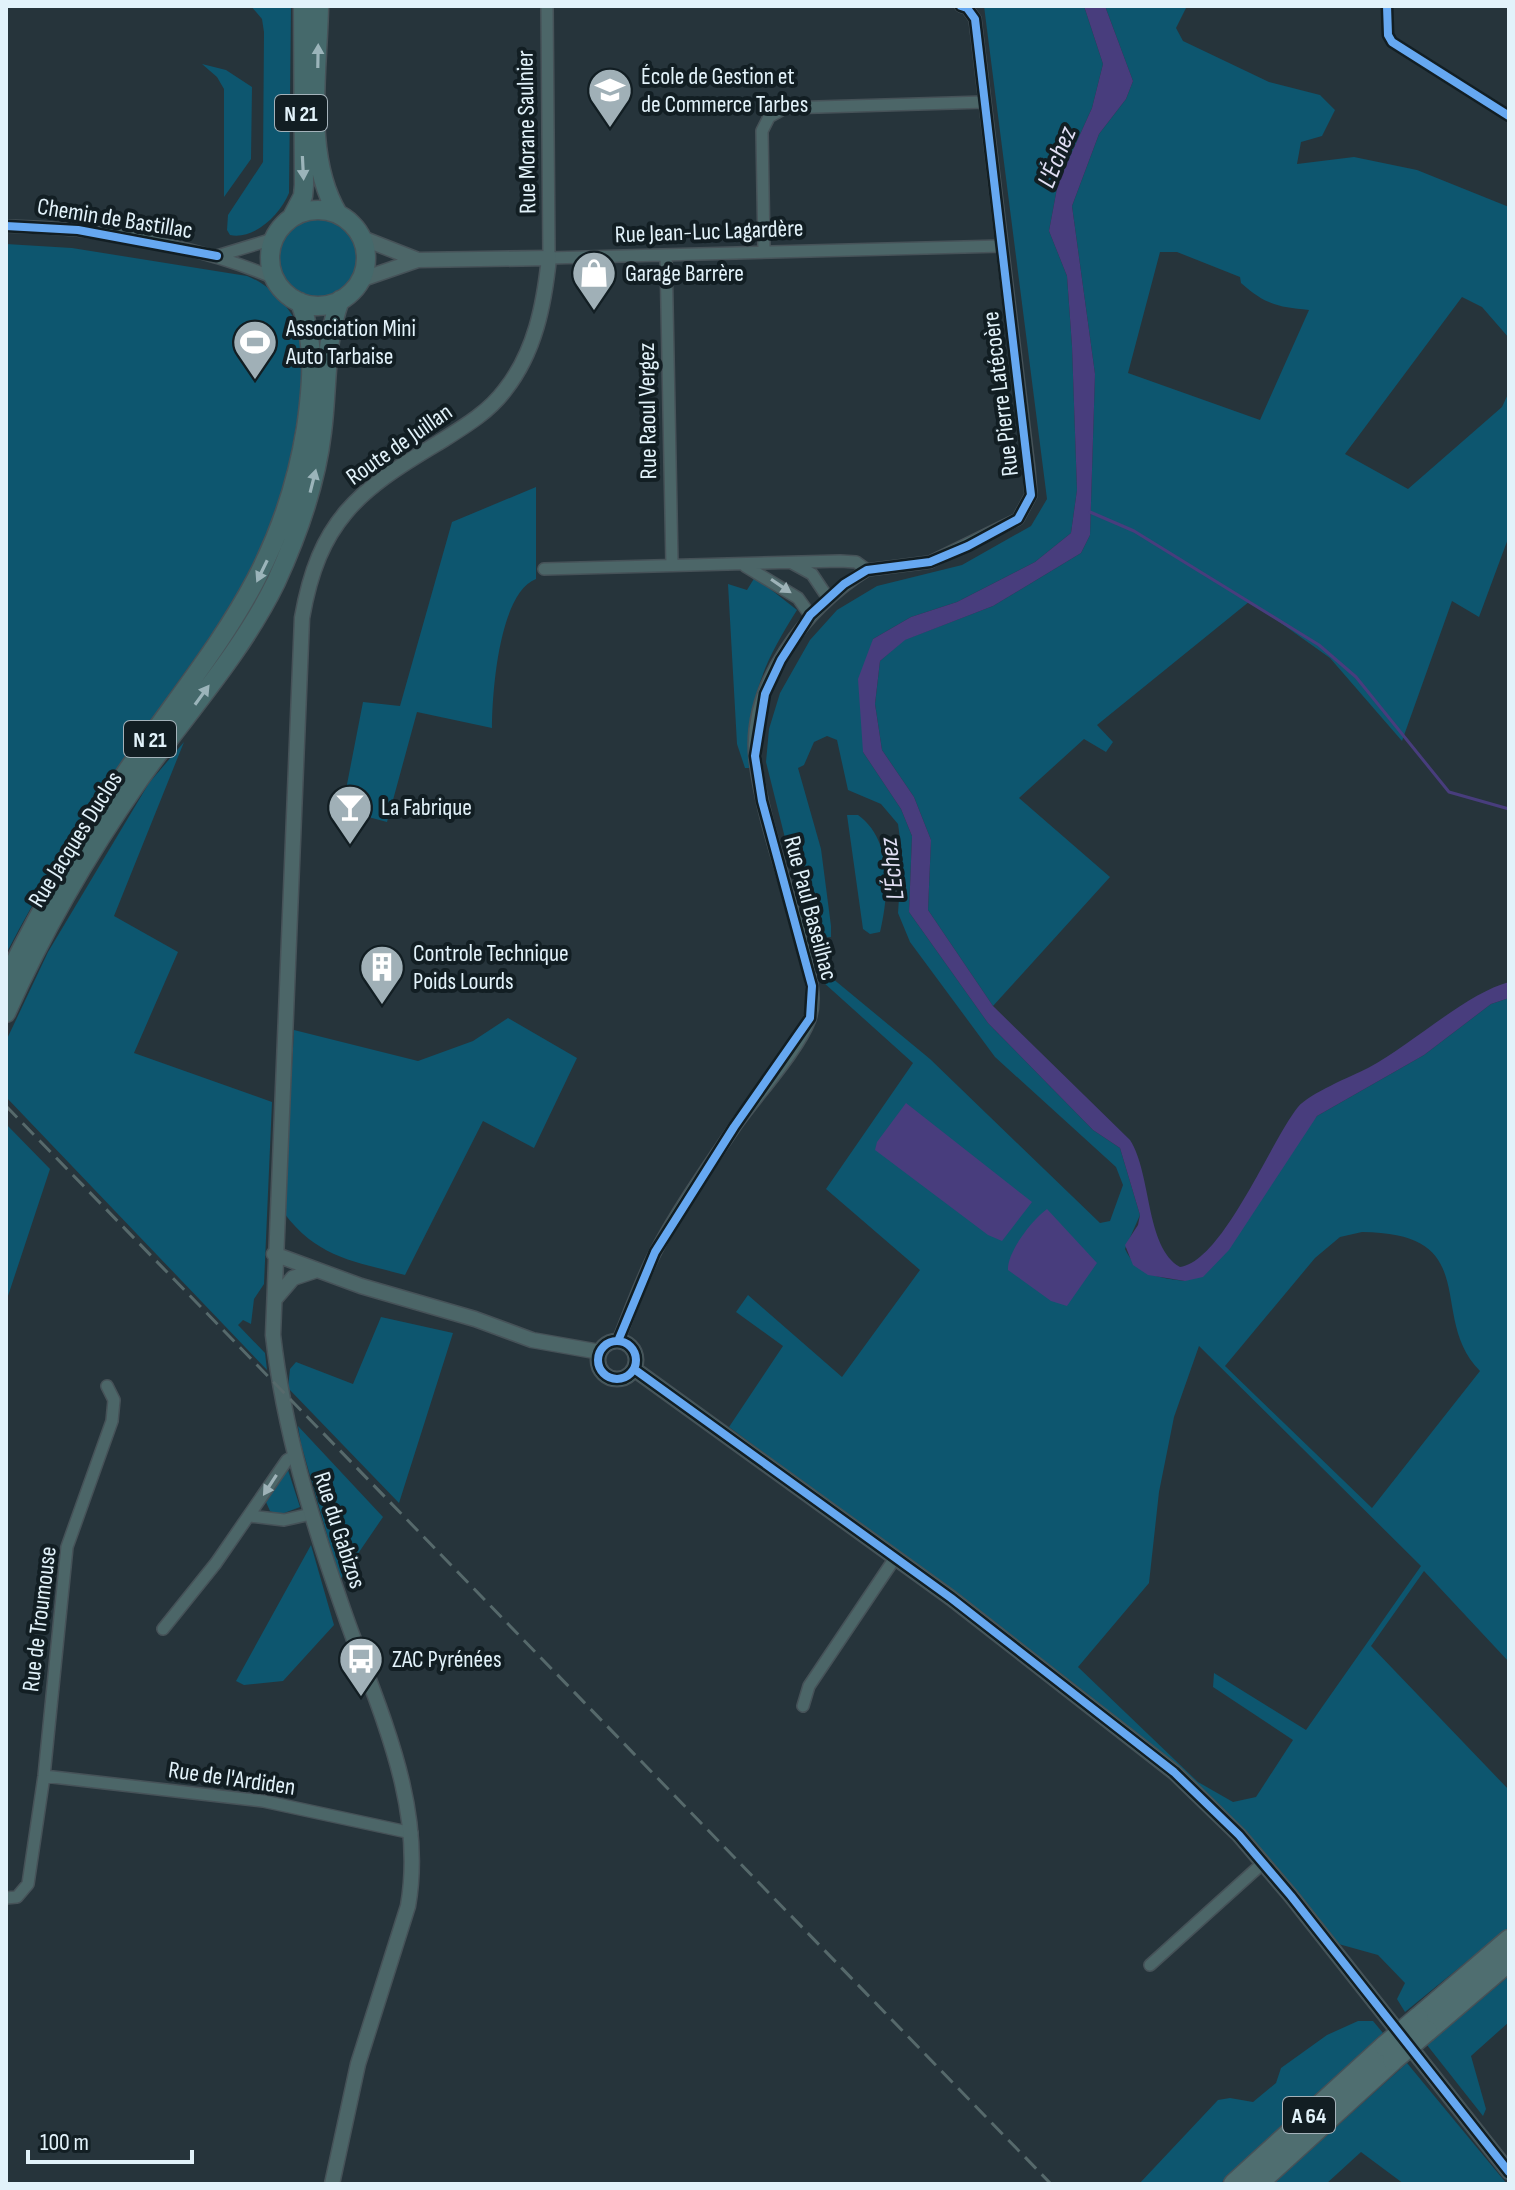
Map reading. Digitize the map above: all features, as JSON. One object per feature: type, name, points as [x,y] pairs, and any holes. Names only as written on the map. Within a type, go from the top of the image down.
[{"type":"highway","name":"A 64","points":[[1234,2184],[1422,2024],[1509,1940]]},
{"type":"highway","name":"A 64","points":[[1422,2024],[1509,1961]]},
{"type":"highway","name":"A 64","points":[[1257,2184],[1389,2053]]},
{"type":"main road","name":"N 21","points":[[292,217],[303,196],[304,185],[303,6]]},
{"type":"main road","name":"N 21","points":[[319,6],[319,148],[323,184],[338,214]]},
{"type":"main road","points":[[315,209],[338,214],[362,238],[366,252],[360,280],[340,300],[327,305],[300,302],[280,288],[274,278],[270,252],[273,239],[292,217],[315,209]]},
{"type":"main road","name":"Rue Jacques Duclos","points":[[6,1013],[52,920],[98,841],[254,621],[276,580],[301,520],[317,464],[326,399],[327,343],[340,300]]},
{"type":"main road","name":"Rue Jacques Duclos","points":[[6,980],[79,844],[126,772],[225,635],[273,548],[291,499],[308,415],[311,343],[300,302]]},
{"type":"street","name":"Rue Morane Saulnier","points":[[547,6],[549,258]]},
{"type":"street","name":"Rue Pierre Latécoère","points":[[544,569],[856,562],[867,570],[943,557],[1018,519],[1028,504],[1029,469],[975,19],[967,8],[961,6]]},
{"type":"street","points":[[764,251],[762,131],[769,117],[785,108],[985,102]]},
{"type":"street","name":"Chemin de Bastillac","points":[[6,226],[78,230],[217,256],[274,278]]},
{"type":"street","name":"Rue Jean-Luc Lagardère","points":[[362,238],[418,260]]},
{"type":"street","name":"Chemin de Bastillac","points":[[217,256],[273,239]]},
{"type":"street","name":"Rue Jean-Luc Lagardère","points":[[360,280],[418,260],[1002,246]]},
{"type":"street","name":"Rue Raoul Vergez","points":[[666,255],[672,565]]},
{"type":"street","name":"Route de Juillan","points":[[293,871],[302,618],[309,580],[326,540],[357,496],[387,473],[487,410],[504,392],[518,372],[538,326],[549,258]]},
{"type":"street","points":[[791,562],[812,574],[828,598]]},
{"type":"street","name":"Rue Pierre Latécoère","points":[[744,566],[798,598],[810,615]]},
{"type":"street","name":"Rue Paul Baseilhac","points":[[618,1341],[655,1252],[728,1136],[810,1018],[812,986],[762,801],[755,756],[765,694],[790,644],[810,615],[867,570]]},
{"type":"street","name":"Rue du Gabizos","points":[[293,871],[274,1254],[273,1303],[280,1398],[311,1514],[396,1752],[412,1833],[412,1883],[408,1906],[358,2064],[332,2184]]},
{"type":"street","points":[[274,1254],[532,1340],[600,1352]]},
{"type":"street","points":[[273,1303],[283,1286],[293,1278],[317,1270]]},
{"type":"street","points":[[618,1341],[625,1342],[635,1353],[634,1369],[624,1378],[609,1377],[599,1366],[600,1352],[604,1346],[618,1341]]},
{"type":"street","points":[[634,1369],[1064,1683],[1174,1772],[1263,1863],[1509,2172]]},
{"type":"street","name":"Rue de Troumouse","points":[[6,1898],[17,1897],[28,1884],[44,1776],[67,1547],[112,1421],[114,1400],[107,1386]]},
{"type":"street","points":[[163,1629],[250,1516],[287,1460],[294,1456]]},
{"type":"street","points":[[250,1516],[284,1520],[311,1514]]},
{"type":"street","points":[[803,1706],[809,1686],[895,1558]]},
{"type":"street","name":"Rue de l'Ardiden","points":[[44,1776],[263,1801],[412,1833]]},
{"type":"street","points":[[1150,1965],[1263,1863]]},
{"type":"shaded area","points":[[251,6],[291,6],[289,193],[279,210],[265,224],[239,236],[230,235],[227,230],[228,215],[263,162],[264,32],[262,19]]},
{"type":"shaded area","points":[[984,6],[1084,6],[1103,64],[1092,108],[1058,183],[1049,231],[1067,276],[1077,490],[1071,533],[1035,562],[957,602],[911,617],[873,639],[863,752],[901,809],[912,836],[909,912],[988,1023],[1093,1130],[1120,1148],[1140,1215],[1125,1249],[1142,1270],[1175,1280],[1185,1281],[1317,1116],[1424,1055],[1491,1004],[1509,998],[1509,1662],[1424,1571],[1371,1646],[1509,1790],[1509,1927],[1405,2012],[1397,1999],[1405,1983],[1378,1955],[1335,1943],[1184,1772],[1067,1678],[729,1427],[783,1346],[736,1312],[748,1295],[842,1377],[920,1270],[826,1189],[913,1063],[823,982],[832,978],[930,1059],[1100,1223],[1110,1221],[1123,1185],[1116,1167],[995,1057],[910,942],[898,913],[902,853],[898,824],[881,804],[848,790],[837,740],[827,736],[814,742],[804,765],[798,768],[821,849],[831,926],[831,937],[810,938],[766,762],[769,729],[780,693],[810,640],[837,610],[877,586],[962,565],[1031,526],[1047,499]],"holes":[[[1362,1232],[1400,1236],[1425,1247],[1440,1262],[1456,1327],[1465,1350],[1480,1371],[1372,1508],[1225,1366],[1315,1258],[1340,1237]],[[1199,1346],[1421,1566],[1306,1730],[1214,1673],[1213,1687],[1293,1740],[1256,1797],[1233,1802],[1198,1782],[1078,1667],[1149,1583],[1159,1492],[1174,1417]]]},
{"type":"shaded area","points":[[1084,6],[1105,6],[1133,81],[1126,99],[1099,134],[1072,206],[1095,374],[1090,535],[1081,553],[993,606],[905,640],[880,661],[875,704],[882,750],[914,797],[931,840],[928,910],[993,1006],[1130,1140],[1137,1154],[1161,1244],[1180,1267],[1196,1260],[1229,1223],[1298,1107],[1321,1091],[1385,1058],[1475,997],[1509,982],[1509,998],[1491,1004],[1424,1055],[1317,1116],[1229,1250],[1203,1277],[1185,1281],[1148,1275],[1133,1265],[1125,1245],[1138,1225],[1140,1215],[1120,1148],[1093,1130],[988,1023],[909,912],[912,836],[901,809],[863,752],[858,679],[873,639],[911,617],[957,602],[1035,562],[1071,533],[1077,490],[1067,276],[1049,231],[1058,183],[1092,108],[1103,64]]},
{"type":"shaded area","points":[[1105,6],[1187,6],[1176,28],[1183,41],[1269,82],[1320,95],[1335,110],[1322,136],[1301,142],[1297,164],[1354,157],[1417,170],[1509,207],[1509,338],[1482,307],[1462,297],[1345,454],[1408,489],[1502,407],[1509,392],[1509,536],[1479,617],[1452,601],[1402,741],[1330,658],[1250,601],[1097,725],[1113,742],[1106,752],[1084,739],[1019,798],[1110,877],[993,1006],[928,910],[931,840],[914,797],[882,750],[875,704],[880,661],[904,640],[993,606],[1081,553],[1090,535],[1095,374],[1072,206],[1099,134],[1126,99],[1133,81]],"holes":[[[1160,252],[1177,252],[1240,277],[1241,283],[1265,300],[1280,306],[1309,310],[1260,420],[1128,373]]]},
{"type":"shaded area","points":[[202,64],[226,70],[252,87],[251,159],[224,197],[224,89],[217,77]]},
{"type":"shaded area","points":[[318,218],[333,221],[346,230],[355,243],[358,258],[355,273],[346,286],[333,295],[318,298],[303,295],[290,286],[281,273],[278,258],[281,243],[290,230],[303,221]]},
{"type":"shaded area","points":[[6,244],[72,248],[247,276],[272,292],[297,324],[303,347],[303,368],[297,420],[282,495],[244,590],[88,813],[6,954]]},
{"type":"shaded area","points":[[536,487],[536,579],[523,588],[506,623],[496,669],[492,728],[417,712],[387,822],[342,810],[363,702],[400,706],[452,522]]},
{"type":"shaded area","points":[[755,577],[797,610],[774,649],[759,685],[751,723],[749,768],[745,768],[737,744],[728,584],[747,590]]},
{"type":"shaded area","points":[[184,742],[114,916],[178,952],[134,1053],[272,1102],[264,1284],[254,1299],[251,1324],[243,1320],[238,1325],[265,1353],[267,1370],[6,1097],[6,1041],[48,952],[149,783]]},
{"type":"shaded area","points":[[847,815],[858,815],[869,826],[883,853],[886,885],[880,932],[870,934],[863,929]]},
{"type":"shaded area","points":[[508,1018],[577,1058],[534,1148],[483,1121],[405,1275],[338,1256],[310,1240],[297,1228],[284,1213],[294,1030],[418,1061],[473,1041]]},
{"type":"shaded area","points":[[906,1103],[1032,1202],[1002,1241],[988,1235],[875,1150],[877,1142]]},
{"type":"shaded area","points":[[6,1124],[50,1169],[6,1302]]},
{"type":"shaded area","points":[[1047,1209],[1097,1263],[1067,1306],[1051,1301],[1008,1270],[1012,1254],[1022,1237]]},
{"type":"shaded area","points":[[381,1317],[453,1333],[399,1503],[288,1388],[290,1369],[296,1362],[353,1384]]},
{"type":"shaded area","points":[[298,1426],[383,1517],[340,1580],[301,1444]]},
{"type":"shaded area","points":[[288,1470],[300,1507],[279,1515],[270,1511],[266,1502]]},
{"type":"shaded area","points":[[311,1545],[334,1625],[283,1681],[244,1685],[236,1681]]},
{"type":"shaded area","points":[[1509,1976],[1509,2022],[1471,2056],[1486,2109],[1483,2116],[1427,2045]]},
{"type":"shaded area","points":[[1358,2021],[1373,2021],[1383,2033],[1220,2184],[1139,2184],[1218,2100],[1230,2098],[1253,2102],[1276,2083],[1281,2068],[1327,2035]]},
{"type":"shaded area","points":[[1407,2063],[1507,2184],[1404,2184],[1361,2152],[1326,2184],[1273,2184]]},
{"type":"waterway","points":[[1090,512],[1134,531],[1319,645],[1356,677],[1449,792],[1509,809]]},
{"type":"railway","points":[[6,1106],[1051,2184]]},
{"type":"cycle path","points":[[618,1341],[655,1252],[734,1127],[810,1018],[812,986],[762,801],[755,756],[765,694],[781,660],[810,615],[844,584],[867,570],[930,562],[968,546],[1018,519],[1031,495],[975,19],[967,8],[961,6]]},
{"type":"cycle path","points":[[1387,6],[1388,35],[1392,42],[1509,116]]},
{"type":"cycle path","points":[[6,226],[78,230],[217,256]]},
{"type":"cycle path","points":[[617,1341],[630,1347],[636,1360],[630,1373],[617,1379],[604,1373],[598,1360],[604,1347],[617,1341]]},
{"type":"cycle path","points":[[634,1369],[951,1598],[1174,1772],[1239,1835],[1291,1896],[1509,2172]]},
{"type":"place","name":"École de Gestion et de Commerce Tarbes","points":[[610,129]]},
{"type":"place","name":"Garage Barrère","points":[[594,312]]},
{"type":"place","name":"Association Mini Auto Tarbaise","points":[[255,381]]},
{"type":"place","name":"La Fabrique","points":[[350,846]]},
{"type":"place","name":"Controle Technique Poids Lourds","points":[[382,1006]]},
{"type":"place","name":"ZAC Pyrénées","points":[[361,1698]]},
{"type":"water label","name":"L'Échez","points":[[1056,157]]},
{"type":"water label","name":"L'Échez","points":[[891,869]]}]
